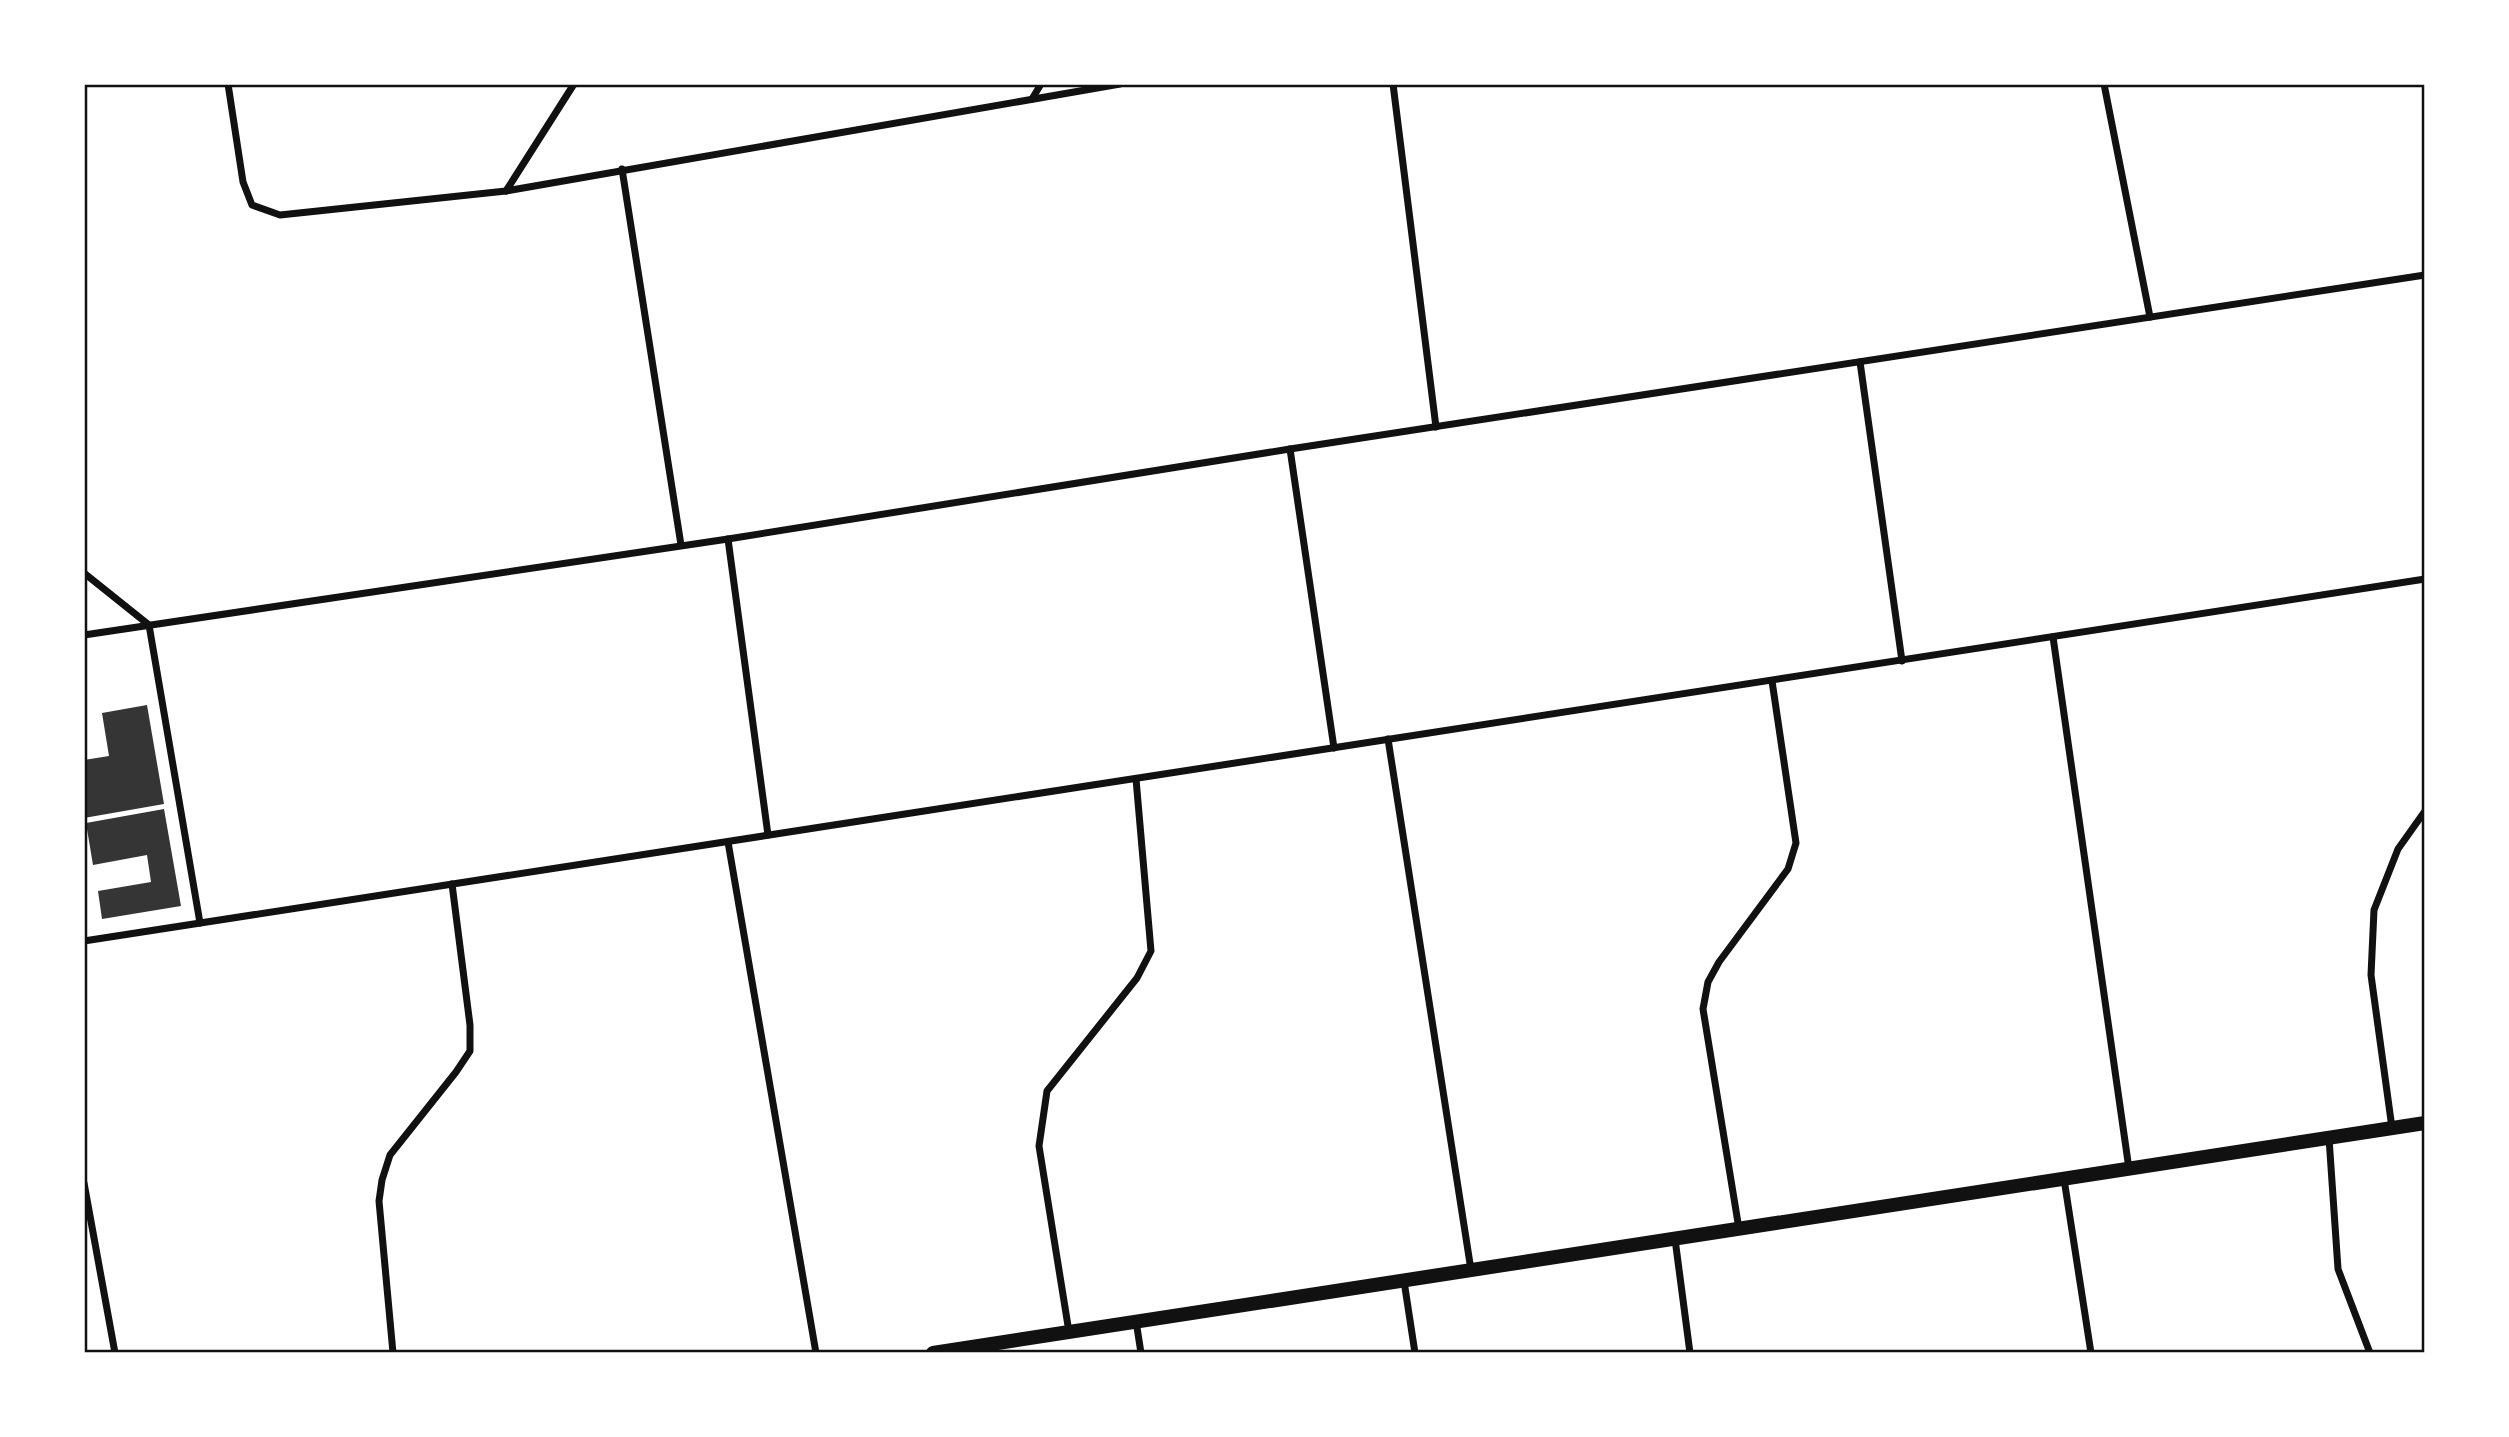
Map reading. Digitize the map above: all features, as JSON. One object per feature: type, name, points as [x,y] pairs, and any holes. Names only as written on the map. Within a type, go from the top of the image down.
[{"type":"main road","points":[[933,1353],[2425,1124]]},
{"type":"street","points":[[228,84],[243,182],[253,205],[280,215],[506,191],[1120,84]]},
{"type":"street","points":[[506,191],[574,84]]},
{"type":"street","points":[[1032,99],[1041,84]]},
{"type":"street","points":[[1393,84],[1436,427]]},
{"type":"street","points":[[2105,84],[2150,317]]},
{"type":"street","points":[[622,169],[681,545]]},
{"type":"street","points":[[84,635],[728,539],[1290,449],[2425,275]]},
{"type":"street","points":[[1860,362],[1902,661]]},
{"type":"street","points":[[1290,449],[1334,748]]},
{"type":"street","points":[[728,539],[768,835]]},
{"type":"street","points":[[84,573],[149,625],[200,923]]},
{"type":"street","points":[[84,941],[2425,579]]},
{"type":"street","points":[[2053,637],[2129,1169]]},
{"type":"street","points":[[1739,1229],[1703,1009],[1708,982],[1719,962],[1788,869],[1797,843],[1772,681]]},
{"type":"street","points":[[1388,739],[1471,1270]]},
{"type":"street","points":[[1069,1332],[1039,1146],[1042,1116],[1047,1091],[1137,978],[1151,951],[1136,779]]},
{"type":"street","points":[[2392,1129],[2371,975],[2374,910],[2398,849],[2425,811]]},
{"type":"street","points":[[728,842],[816,1353]]},
{"type":"street","points":[[393,1353],[379,1201],[382,1180],[390,1155],[470,1051],[470,1025],[452,884]]},
{"type":"street","points":[[2329,1138],[2338,1269],[2370,1353]]},
{"type":"street","points":[[2064,1179],[2091,1353]]},
{"type":"street","points":[[84,1183],[115,1353]]},
{"type":"street","points":[[1675,1238],[1690,1353]]},
{"type":"street","points":[[1404,1280],[1415,1353]]},
{"type":"street","points":[[1136,1321],[1141,1353]]},
{"type":"building","points":[[147,705],[164,804],[84,818],[84,760],[109,756],[102,713]]},
{"type":"building","points":[[164,809],[181,906],[102,919],[98,891],[151,882],[147,855],[93,865],[86,823]]}]
